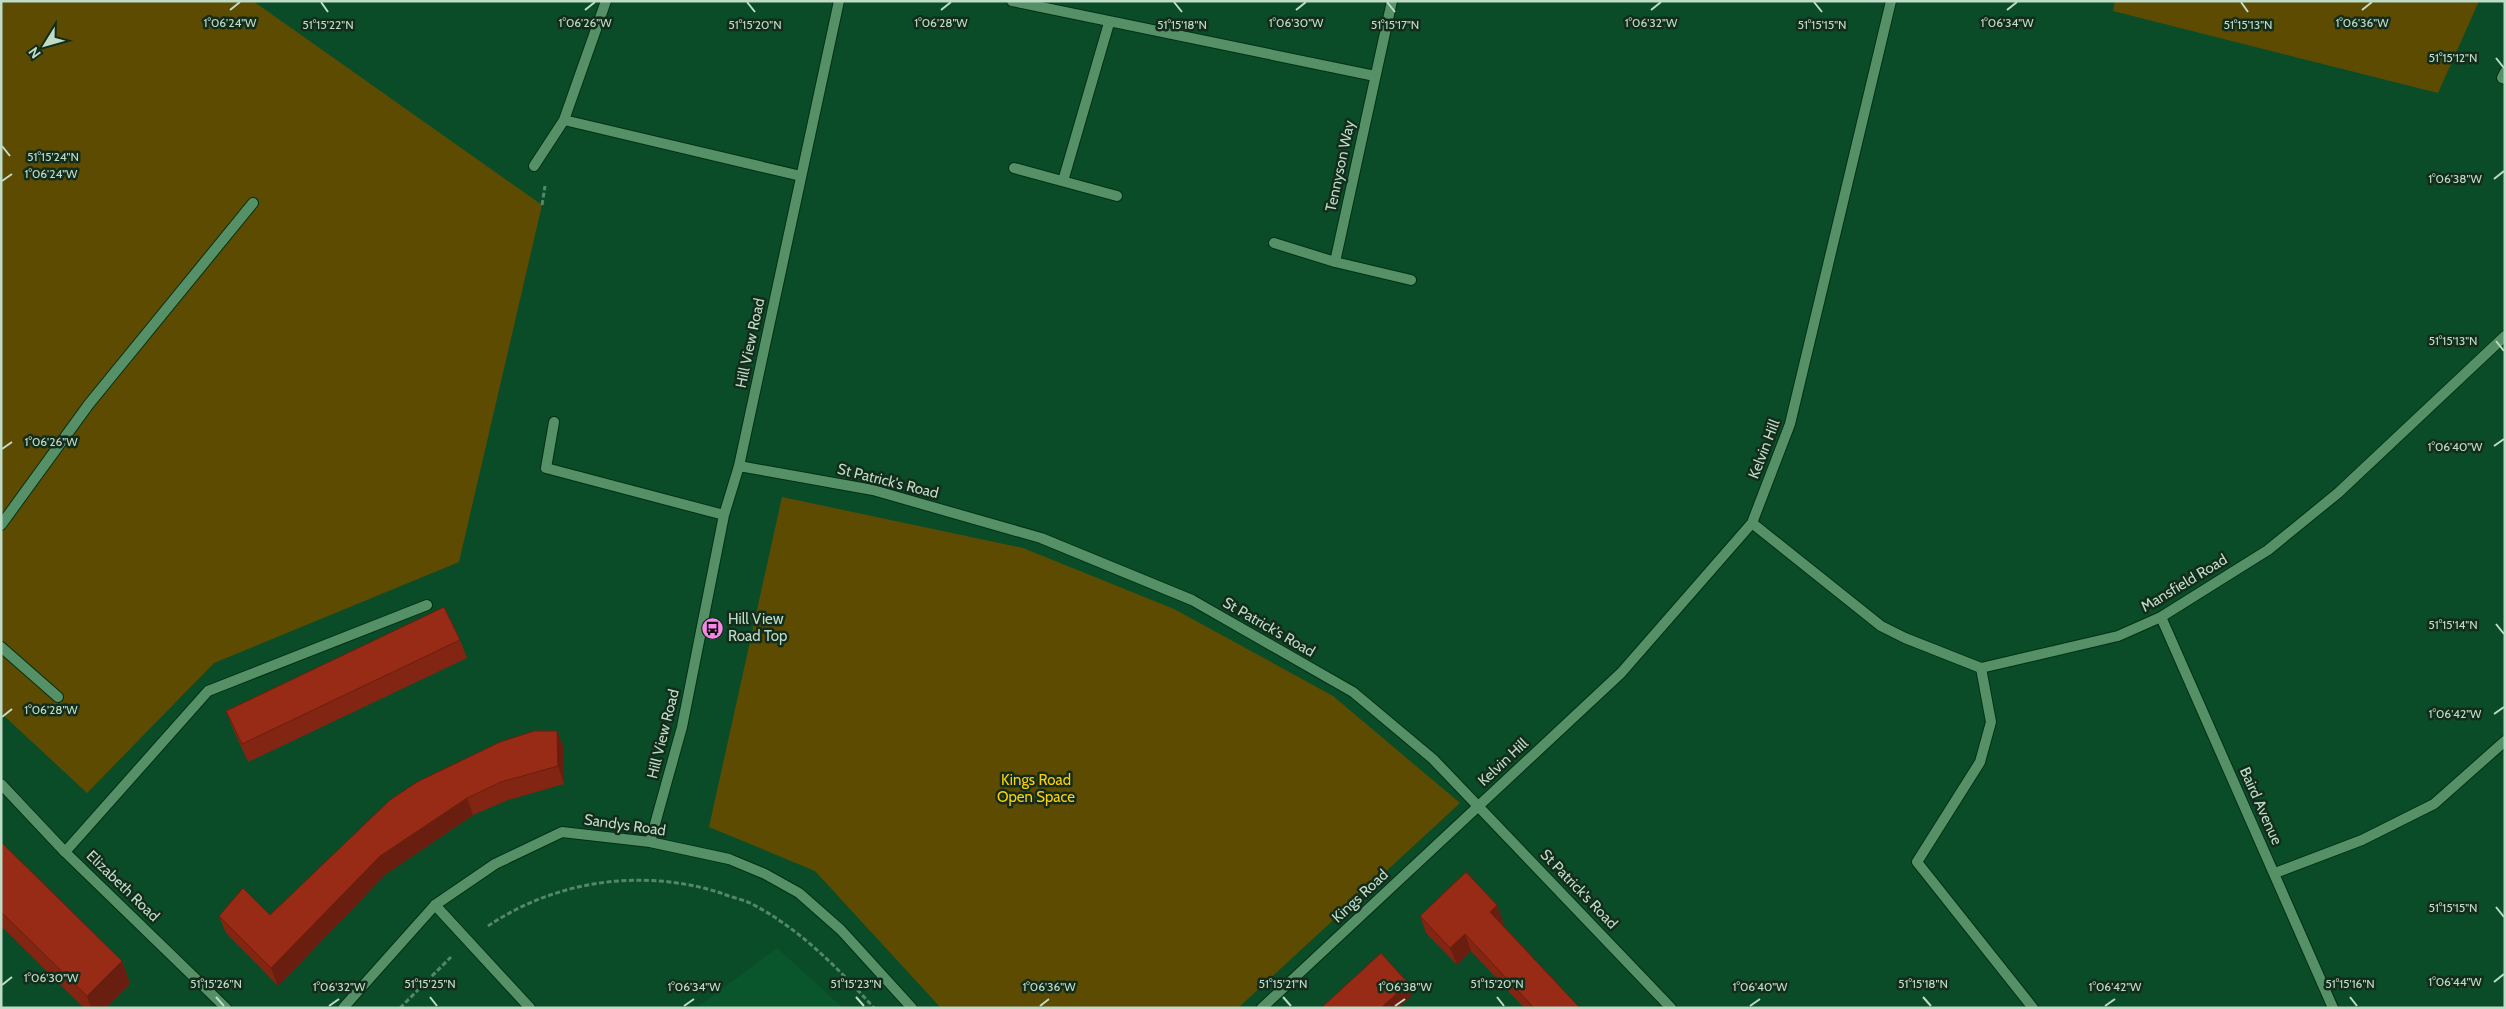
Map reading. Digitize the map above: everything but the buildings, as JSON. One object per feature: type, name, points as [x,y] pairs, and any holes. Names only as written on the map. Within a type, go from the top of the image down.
[{"type":"street","points":[[534,166],[564,120],[606,1]]},
{"type":"street","name":"Hill View Road","points":[[650,842],[682,727],[724,515],[738,466],[839,1]]},
{"type":"street","points":[[1012,1],[1109,23],[1375,76]]},
{"type":"street","name":"Tennyson Way","points":[[1335,262],[1392,1]]},
{"type":"street","name":"Kelvin Hill","points":[[1479,805],[1621,673],[1752,523],[1790,424],[1891,1]]},
{"type":"street","points":[[1063,181],[1109,23]]},
{"type":"street","points":[[2505,72],[2502,78],[2505,78]]},
{"type":"street","points":[[564,120],[801,176]]},
{"type":"street","points":[[1014,168],[1116,196]]},
{"type":"street","points":[[1,525],[88,404],[253,203]]},
{"type":"street","points":[[1274,242],[1335,262],[1411,280]]},
{"type":"street","name":"Mansfield Road","points":[[1982,668],[2118,636],[2161,617],[2268,550],[2338,493],[2505,336]]},
{"type":"street","points":[[554,422],[546,468],[724,515]]},
{"type":"street","name":"St Patrick's Road","points":[[738,466],[873,490],[1041,538],[1192,600],[1353,692],[1433,759],[1671,1008]]},
{"type":"street","points":[[1752,523],[1881,626],[1905,638],[1982,668],[1991,722],[1980,762],[1917,862],[2033,1008]]},
{"type":"street","points":[[65,852],[208,691],[427,605]]},
{"type":"street","name":"Baird Avenue","points":[[2161,617],[2333,1008]]},
{"type":"street","points":[[1,647],[58,697]]},
{"type":"street","points":[[2275,873],[2362,840],[2434,804],[2505,741]]},
{"type":"street","name":"Elizabeth Road","points":[[1,784],[65,852],[226,1008]]},
{"type":"street","name":"Kings Road","points":[[1262,1008],[1479,805]]},
{"type":"street","name":"Sandys Road","points":[[343,1008],[435,905],[494,864],[562,832],[650,842],[729,859],[765,874],[800,893],[841,930],[912,1008]]},
{"type":"street","points":[[435,905],[530,1008]]},
{"type":"path","points":[[400,1008],[468,940],[502,917],[534,901],[563,891],[606,882],[675,881],[749,903],[787,925],[844,975],[874,1008]]},
{"type":"shaded area","points":[[777,948],[843,1008],[696,1008]]},
{"type":"green space","points":[[1,1],[253,1],[542,205],[459,562],[214,663],[87,793],[1,713]]},
{"type":"green space","points":[[2115,1],[2479,1],[2438,93],[2113,11]]},
{"type":"green space","name":"Kings Road Open Space","points":[[782,497],[1023,548],[1174,609],[1333,696],[1460,803],[1238,1008],[941,1008],[815,871],[709,827]]},
{"type":"place","name":"Hill View Road Top","points":[[712,628]]}]
